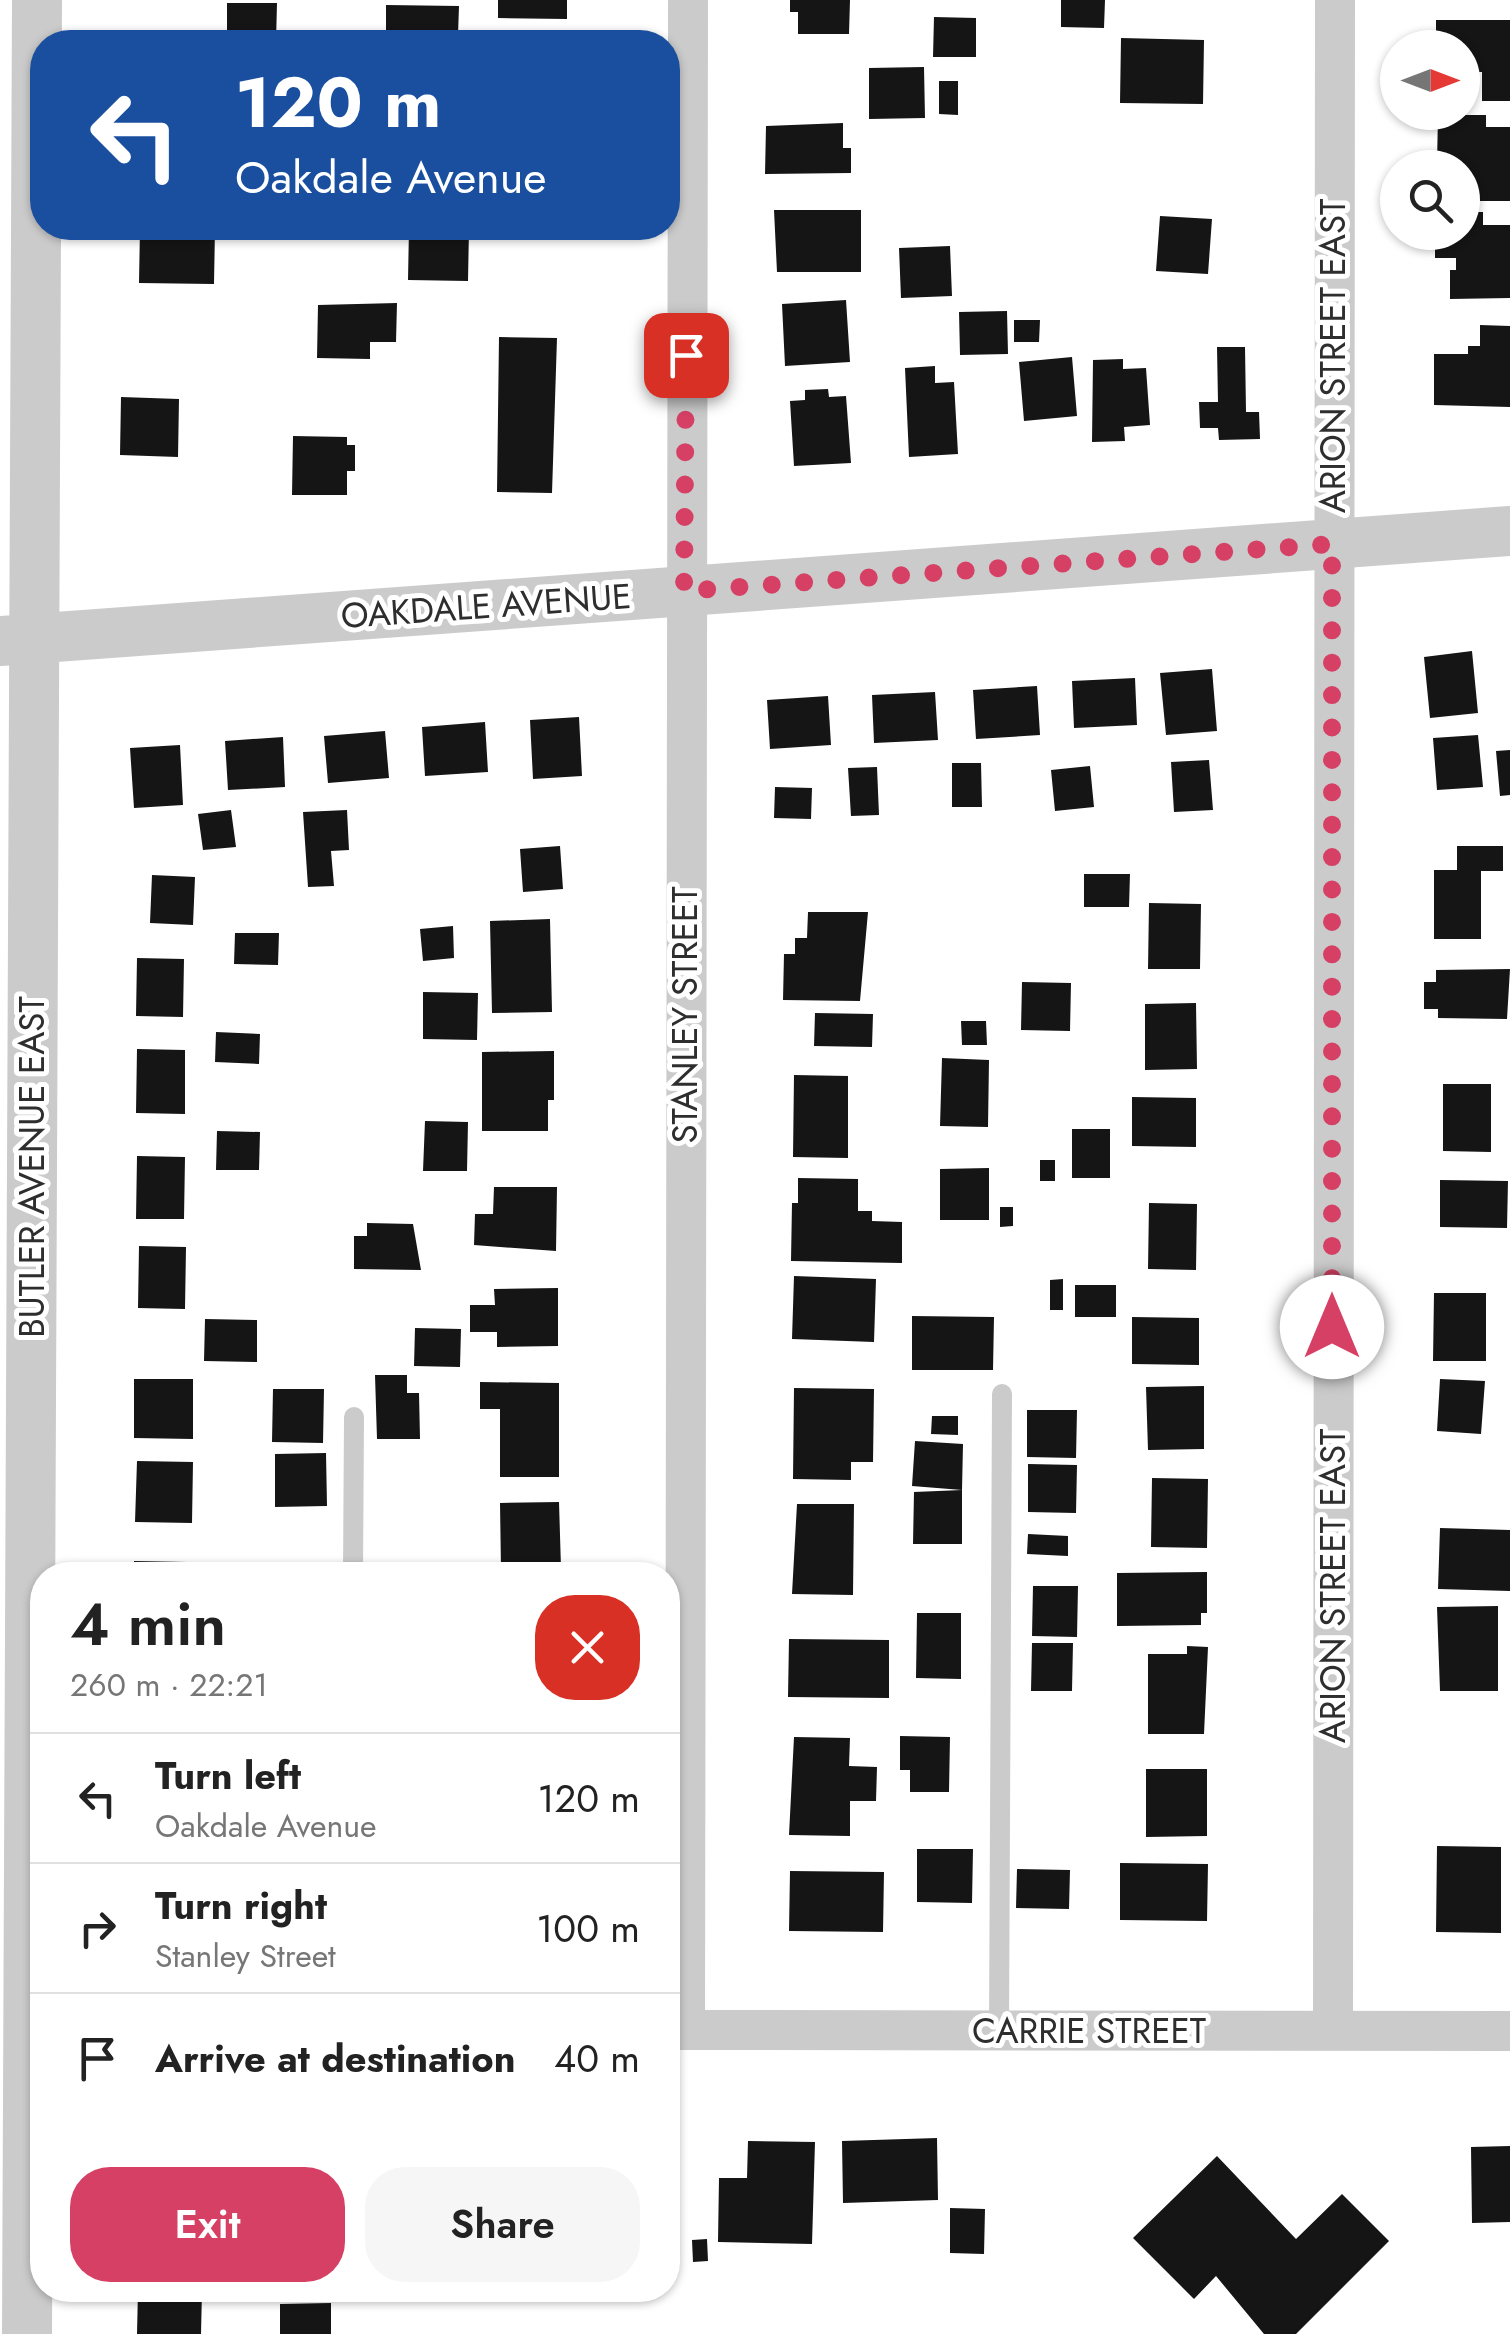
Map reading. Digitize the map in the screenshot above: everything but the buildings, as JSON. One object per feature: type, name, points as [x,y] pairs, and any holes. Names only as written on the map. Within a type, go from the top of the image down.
[{"type":"street","name":"BUTLER AVENUE EAST","points":[[36,30],[37,0]]},
{"type":"street","name":"STANLEY STREET","points":[[679,1562],[688,0]]},
{"type":"street","name":"ARION STREET EAST","points":[[1333,2031],[1335,0]]},
{"type":"street","name":"BUTLER AVENUE EAST","points":[[30,224],[17,640],[30,1590]]},
{"type":"street","name":"OAKDALE AVENUE","points":[[17,640],[1510,531]]},
{"type":"street","name":"CARRIE STREET","points":[[680,2030],[1510,2031]]},
{"type":"street","name":"BUTLER AVENUE EAST","points":[[26,2334],[30,2212]]},
{"type":"lane","points":[[1000,2030],[1002,1394]]},
{"type":"lane","points":[[353,1562],[354,1417]]},
{"type":"route","points":[[686,355],[684,591],[1332,544],[1332,1327]]}]
